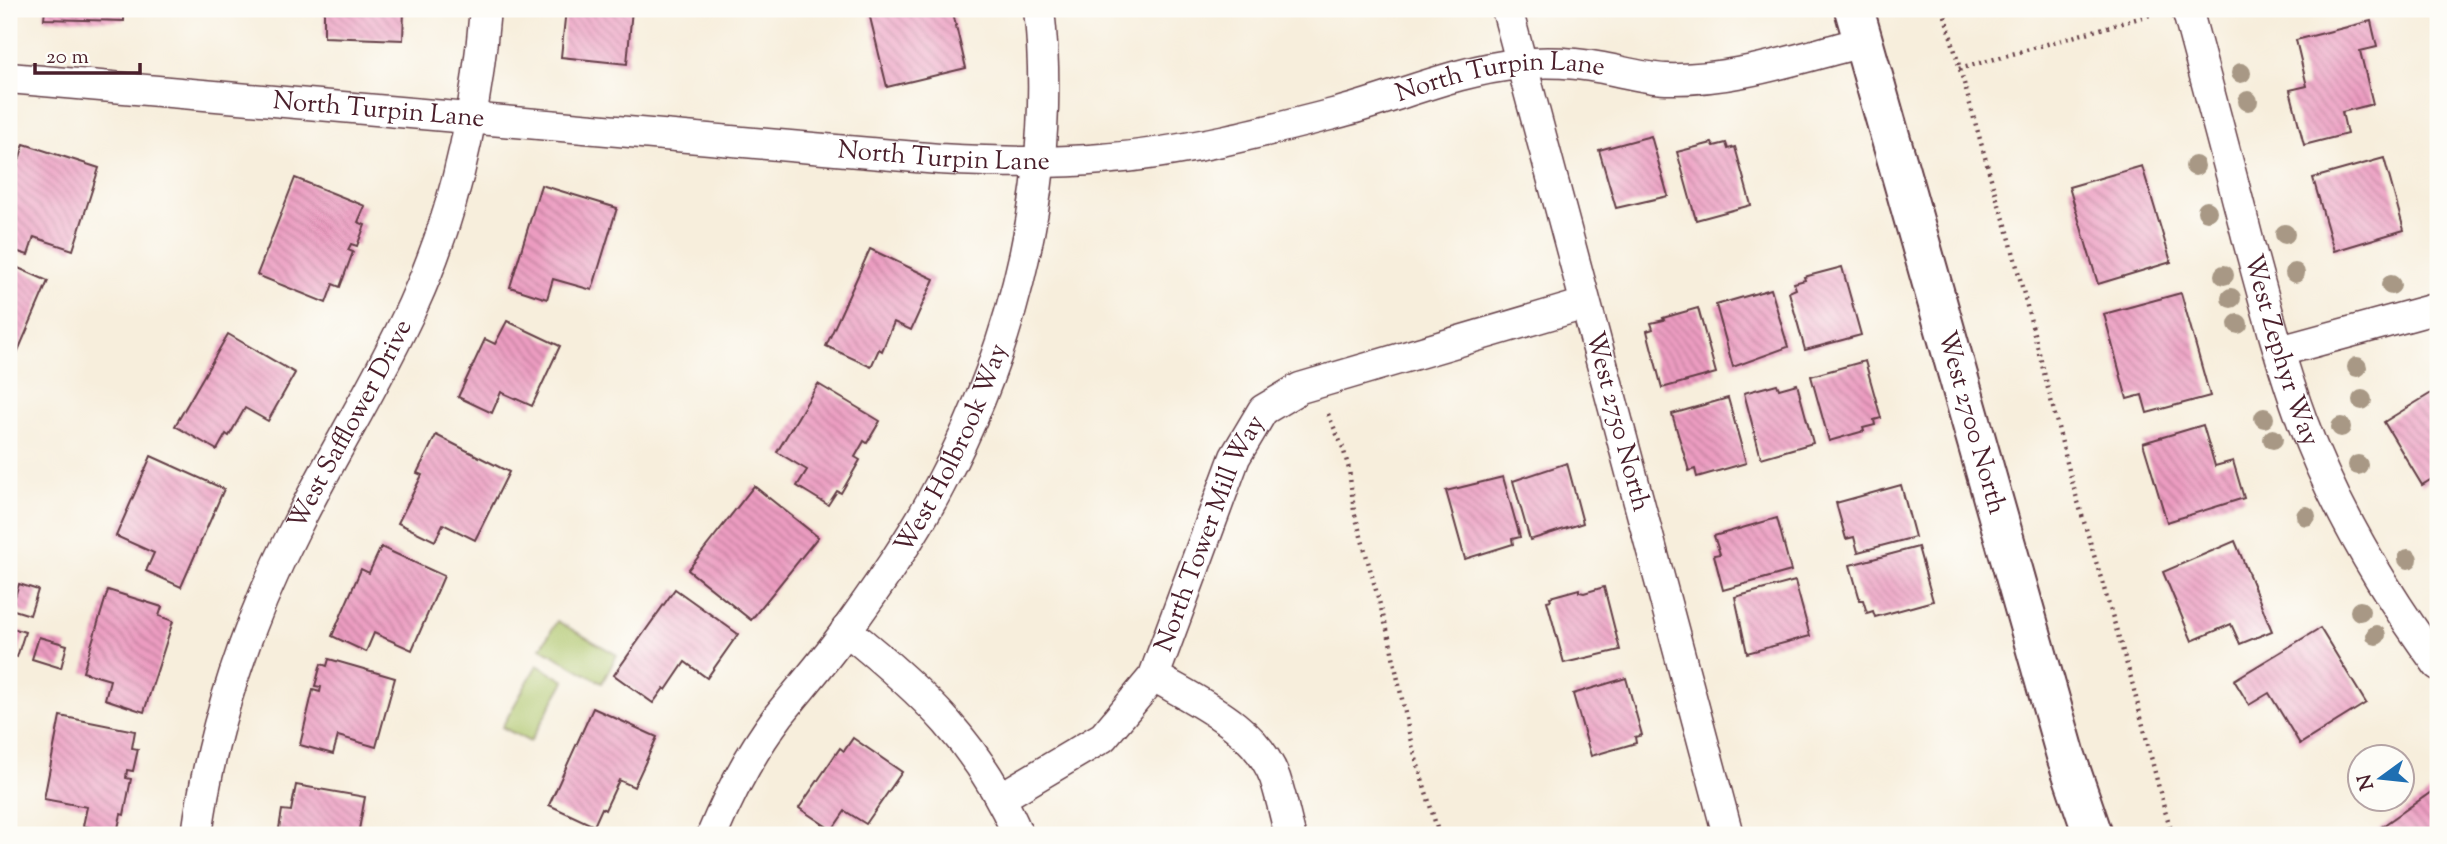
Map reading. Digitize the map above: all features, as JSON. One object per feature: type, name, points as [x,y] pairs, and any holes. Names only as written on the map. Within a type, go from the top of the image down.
[{"type":"street","name":"West Safflower Drive","points":[[197,835],[227,699],[270,582],[296,525],[413,306],[443,225],[470,118],[485,9]]},
{"type":"street","name":"West Holbrook Way","points":[[712,835],[746,767],[778,718],[846,630],[908,541],[940,486],[968,429],[992,369],[1024,258],[1040,160],[1044,85],[1039,9]]},
{"type":"street","name":"West 2750 North","points":[[1507,9],[1728,835]]},
{"type":"street","name":"West Zephyr Way","points":[[2176,10],[2302,421],[2325,476],[2362,550],[2438,665]]},
{"type":"street","name":"North Turpin Lane","points":[[9,78],[939,159],[983,162],[1102,159],[1203,144],[1279,128],[1361,107],[1479,70],[1520,64],[1574,64],[1664,79],[1695,79],[1752,71],[1858,25]]},
{"type":"street","name":"West 2700 North","points":[[1858,25],[2066,756],[2092,835]]},
{"type":"street","name":"North Tower Mill Way","points":[[1002,797],[1103,737],[1154,676],[1235,457],[1264,410],[1300,388],[1585,304]]},
{"type":"street","points":[[2280,351],[2438,308]]},
{"type":"street","points":[[846,630],[925,698],[959,736],[1002,797],[1018,835]]},
{"type":"street","points":[[1154,676],[1235,725],[1258,749],[1274,776],[1290,835]]},
{"type":"path","points":[[1943,9],[2007,228],[2072,482],[2131,678],[2173,835]]},
{"type":"path","points":[[1959,69],[2176,10]]},
{"type":"path","points":[[1327,413],[1349,469],[1356,522],[1389,636],[1411,742],[1439,835]]},
{"type":"green space","points":[[557,621],[617,655],[602,683],[541,648]]},
{"type":"green space","points":[[537,665],[565,681],[530,742],[502,727]]},
{"type":"building","points":[[45,9],[124,9],[124,21],[44,19]]},
{"type":"building","points":[[324,9],[404,9],[403,40],[324,37]]},
{"type":"building","points":[[566,9],[632,9],[627,64],[561,57]]},
{"type":"building","points":[[868,9],[952,9],[966,68],[887,87]]},
{"type":"building","points":[[2371,21],[2377,47],[2360,51],[2373,104],[2342,112],[2347,134],[2304,145],[2290,90],[2307,86],[2296,40]]},
{"type":"building","points":[[1651,136],[1668,196],[1616,208],[1599,150]]},
{"type":"building","points":[[1712,143],[1714,146],[1726,143],[1728,149],[1735,147],[1751,205],[1696,220],[1677,152]]},
{"type":"building","points":[[24,144],[99,168],[73,250],[34,237],[28,255],[9,249],[9,193]]},
{"type":"building","points":[[2384,158],[2404,230],[2334,251],[2313,178]]},
{"type":"building","points":[[2142,166],[2171,262],[2098,284],[2069,187]]},
{"type":"building","points":[[295,178],[365,206],[358,222],[365,225],[357,246],[351,244],[348,250],[353,252],[340,287],[333,284],[326,303],[257,275]]},
{"type":"building","points":[[541,185],[617,208],[592,290],[553,279],[547,299],[510,287]]},
{"type":"building","points":[[870,249],[934,279],[911,330],[894,322],[882,351],[879,349],[871,367],[826,346]]},
{"type":"building","points":[[9,264],[48,281],[15,358],[9,355]]},
{"type":"building","points":[[1842,267],[1861,335],[1805,350],[1789,292],[1796,289],[1794,283],[1805,280],[1804,277]]},
{"type":"building","points":[[1771,289],[1788,347],[1733,367],[1716,305]]},
{"type":"building","points":[[2181,293],[2210,396],[2147,413],[2142,395],[2127,399],[2104,314]]},
{"type":"building","points":[[1698,308],[1716,373],[1662,388],[1647,331],[1653,329],[1651,323]]},
{"type":"building","points":[[507,321],[560,346],[532,406],[501,392],[492,413],[458,397],[485,339],[495,344]]},
{"type":"building","points":[[228,334],[295,373],[268,421],[245,408],[229,436],[226,434],[217,450],[175,426]]},
{"type":"building","points":[[1865,361],[1881,418],[1874,420],[1875,425],[1863,428],[1864,431],[1829,441],[1811,376]]},
{"type":"building","points":[[818,384],[880,421],[855,457],[860,460],[841,493],[837,491],[828,505],[797,486],[807,470],[777,452]]},
{"type":"building","points":[[1777,384],[1779,389],[1797,384],[1813,443],[1761,458],[1744,393]]},
{"type":"building","points":[[2438,389],[2438,475],[2422,485],[2384,422]]},
{"type":"building","points":[[1728,398],[1746,463],[1697,477],[1695,469],[1689,471],[1672,414]]},
{"type":"building","points":[[2203,425],[2215,466],[2233,461],[2244,498],[2167,522],[2143,443]]},
{"type":"building","points":[[436,435],[509,472],[475,540],[443,524],[435,541],[398,523],[422,475],[417,473]]},
{"type":"building","points":[[151,456],[224,489],[181,587],[146,571],[154,553],[116,536]]},
{"type":"building","points":[[1567,463],[1583,523],[1530,540],[1513,481]]},
{"type":"building","points":[[1503,477],[1520,537],[1512,539],[1513,544],[1465,559],[1446,491]]},
{"type":"building","points":[[1901,485],[1915,537],[1858,552],[1854,537],[1846,539],[1836,503]]},
{"type":"building","points":[[754,486],[818,537],[751,620],[688,570]]},
{"type":"building","points":[[1777,518],[1791,571],[1723,590],[1714,555],[1720,554],[1714,536]]},
{"type":"building","points":[[2235,541],[2272,631],[2240,644],[2231,624],[2192,641],[2163,572]]},
{"type":"building","points":[[381,547],[444,576],[412,650],[374,633],[366,652],[332,636],[361,569],[369,573]]},
{"type":"building","points":[[1918,547],[1933,601],[1875,617],[1873,611],[1867,613],[1863,600],[1860,600],[1850,565]]},
{"type":"building","points":[[1795,581],[1810,636],[1747,653],[1735,597]]},
{"type":"building","points":[[19,584],[38,590],[30,615],[11,609]]},
{"type":"building","points":[[1604,587],[1620,650],[1564,663],[1547,601],[1551,600],[1550,597],[1579,589],[1579,592],[1584,593]]},
{"type":"building","points":[[675,589],[738,634],[707,678],[685,662],[666,690],[664,688],[653,703],[614,675]]},
{"type":"building","points":[[108,590],[162,607],[159,616],[173,621],[144,712],[105,699],[110,680],[83,672]]},
{"type":"building","points":[[9,627],[25,632],[17,657],[9,654]]},
{"type":"building","points":[[2320,628],[2366,703],[2300,744],[2269,693],[2249,705],[2234,680]]},
{"type":"building","points":[[39,637],[67,645],[61,668],[32,659]]},
{"type":"building","points":[[329,659],[395,678],[376,747],[338,736],[333,754],[300,745],[313,690],[320,692],[321,687],[315,686],[321,664],[327,666]]},
{"type":"building","points":[[1626,678],[1642,735],[1635,737],[1636,743],[1591,756],[1573,694]]},
{"type":"building","points":[[593,708],[657,737],[634,787],[619,780],[594,826],[549,805]]},
{"type":"building","points":[[60,716],[135,731],[132,748],[138,749],[133,771],[127,770],[126,778],[131,779],[124,815],[121,814],[117,833],[83,826],[87,807],[44,799]]},
{"type":"building","points":[[853,738],[902,772],[866,824],[845,811],[832,830],[799,808],[840,748],[844,751]]},
{"type":"building","points":[[296,785],[365,797],[358,835],[278,835],[282,810],[291,811]]},
{"type":"building","points":[[2434,790],[2438,797],[2438,835],[2370,835],[2403,812],[2416,812],[2416,803]]}]
